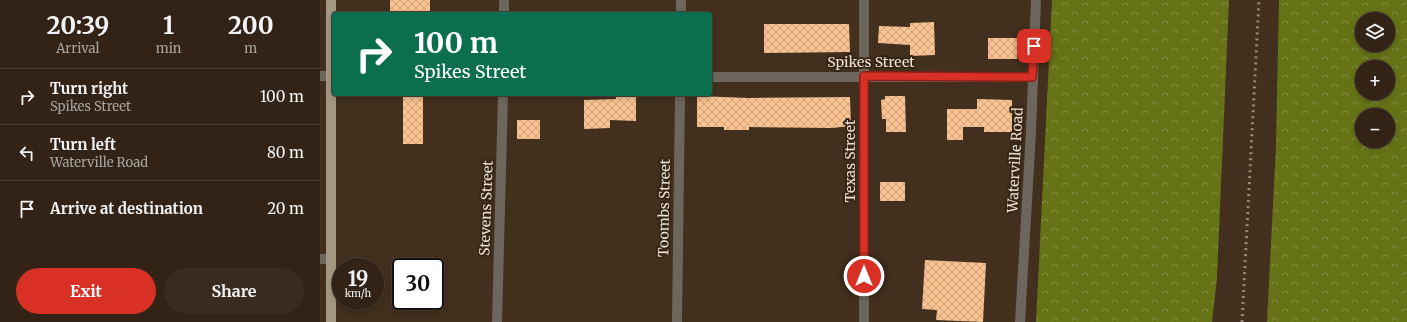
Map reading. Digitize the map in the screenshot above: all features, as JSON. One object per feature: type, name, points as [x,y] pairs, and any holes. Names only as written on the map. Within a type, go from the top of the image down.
[{"type":"main road","points":[[332,0],[332,12]]},
{"type":"main road","points":[[332,258],[333,96]]},
{"type":"main road","points":[[332,310],[332,322]]},
{"type":"street","points":[[504,0],[504,12]]},
{"type":"street","points":[[681,0],[681,12]]},
{"type":"street","name":"Texas Street","points":[[864,0],[864,322]]},
{"type":"street","name":"Waterville Road","points":[[1020,322],[1031,132],[1036,0]]},
{"type":"street","points":[[320,76],[332,76]]},
{"type":"street","name":"Spikes Street","points":[[712,76],[1032,77]]},
{"type":"street","name":"Stevens Street","points":[[497,322],[503,96]]},
{"type":"street","name":"Toombs Street","points":[[677,322],[680,96]]},
{"type":"street","points":[[320,259],[332,259]]},
{"type":"green space","points":[[1052,0],[1229,0],[1217,278],[1212,322],[1036,322]]},
{"type":"green space","points":[[1279,0],[1407,0],[1407,322],[1267,322],[1276,146]]},
{"type":"building","points":[[390,0],[430,0],[430,12],[390,12]]},
{"type":"building","points":[[934,22],[935,55],[910,56],[910,45],[878,43],[879,26],[910,27],[910,23]]},
{"type":"building","points":[[764,24],[849,24],[850,52],[764,53]]},
{"type":"building","points":[[988,38],[1017,38],[1017,59],[988,59]]},
{"type":"building","points":[[403,96],[423,96],[423,144],[403,144]]},
{"type":"building","points":[[616,96],[636,97],[636,121],[610,120],[610,128],[584,129],[584,100],[616,99]]},
{"type":"building","points":[[697,96],[749,98],[850,97],[851,126],[832,128],[749,127],[749,130],[724,130],[724,127],[697,127]]},
{"type":"building","points":[[885,96],[905,96],[906,132],[886,132],[886,119],[882,119],[881,100],[885,99]]},
{"type":"building","points":[[977,99],[1012,100],[1012,132],[984,132],[984,127],[963,127],[963,140],[947,140],[947,109],[977,109]]},
{"type":"building","points":[[517,120],[540,120],[540,139],[517,139]]},
{"type":"building","points":[[880,182],[905,182],[905,201],[880,201]]},
{"type":"building","points":[[925,260],[986,263],[983,322],[936,320],[937,310],[922,309]]},
{"type":"railway","points":[[1242,322],[1259,0]]},
{"type":"route","points":[[864,276],[864,76],[1032,77],[1034,46]]}]
